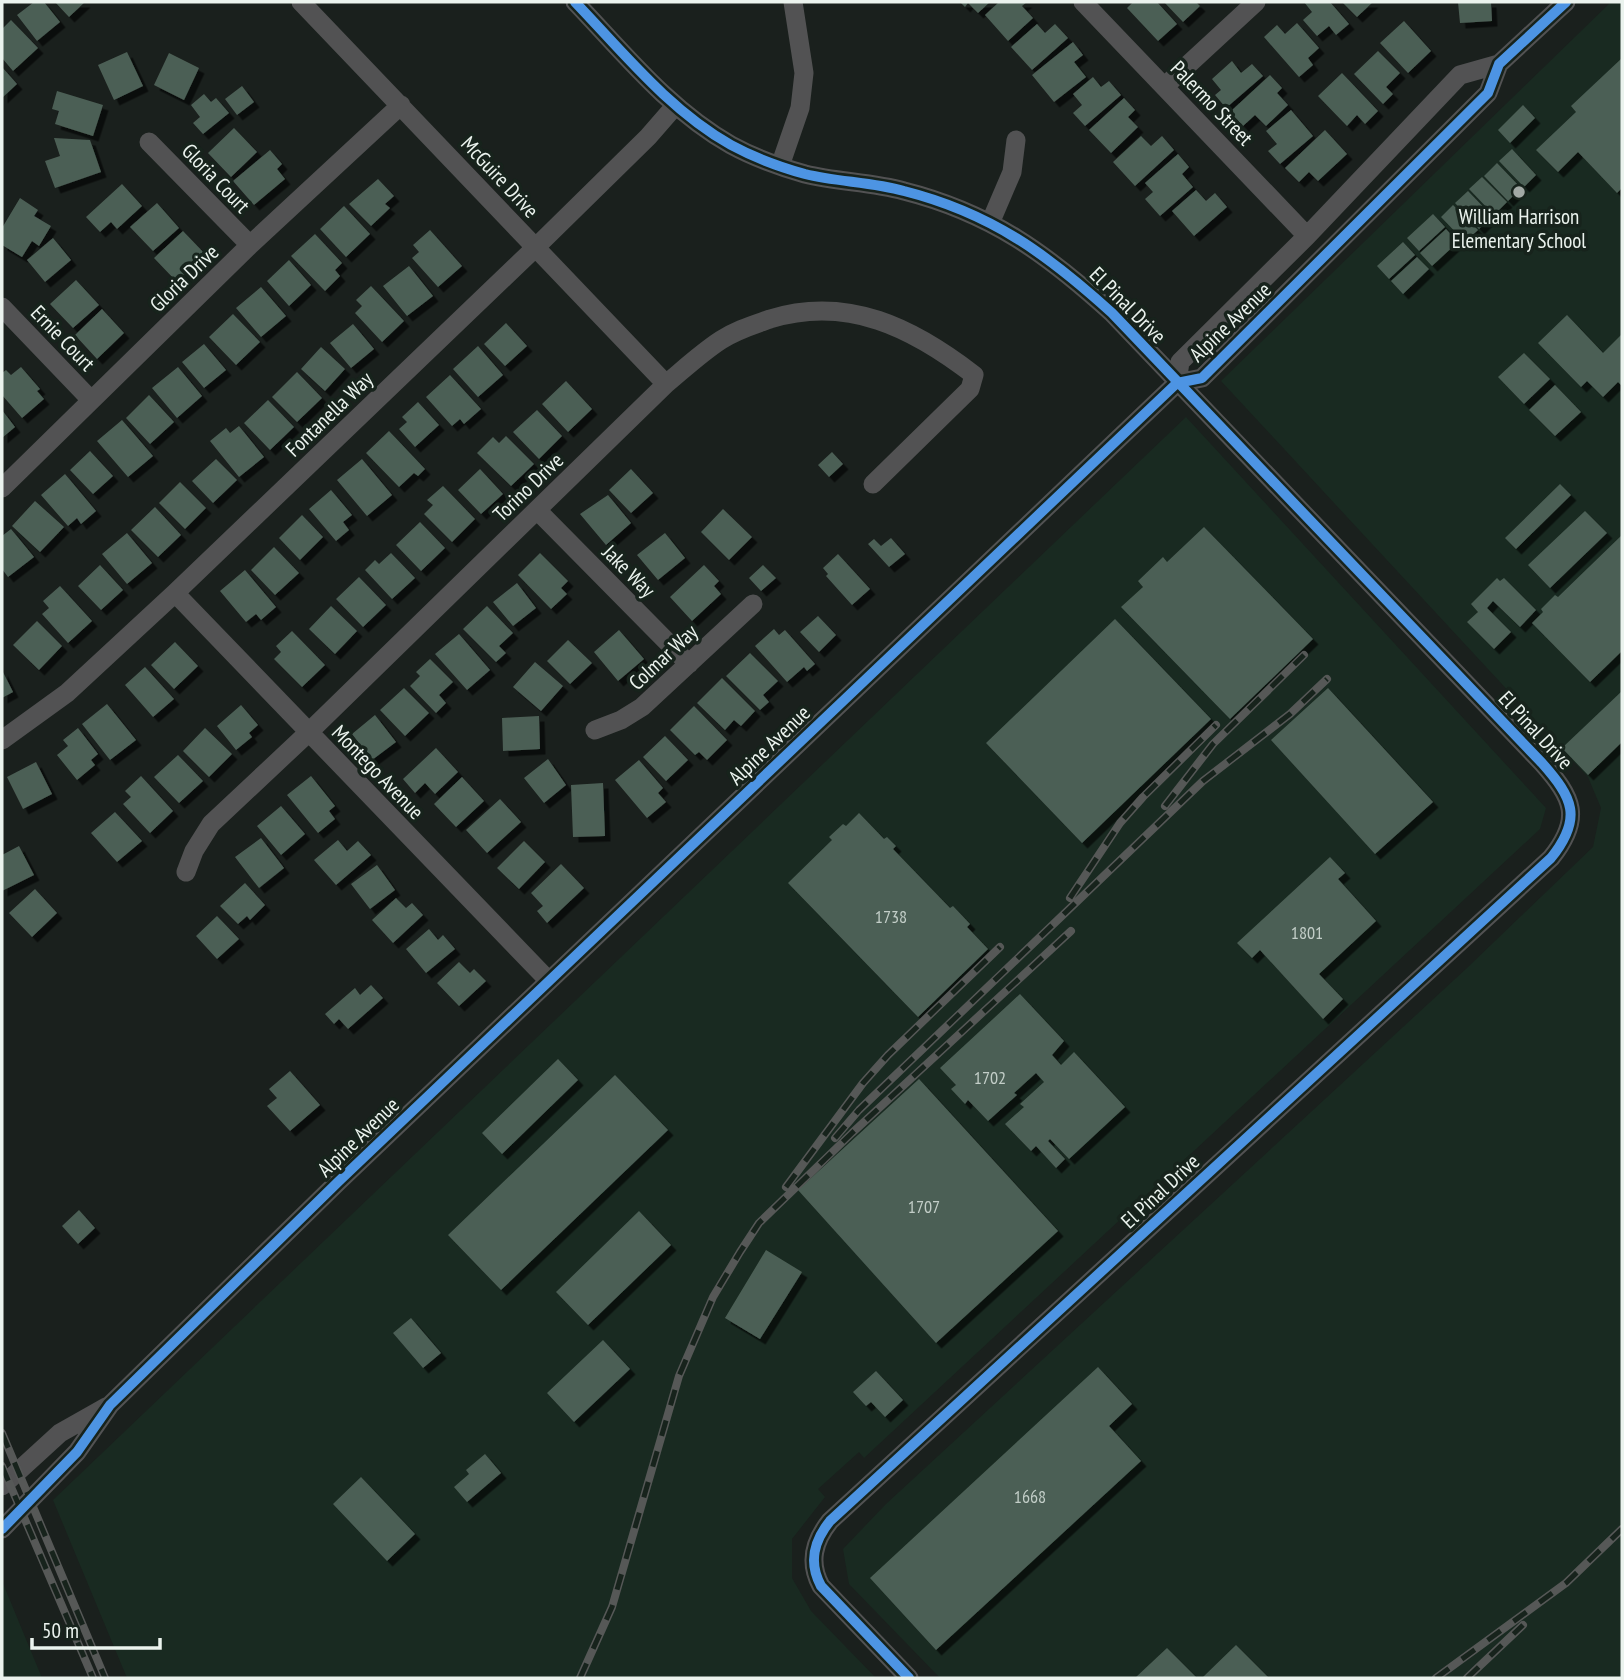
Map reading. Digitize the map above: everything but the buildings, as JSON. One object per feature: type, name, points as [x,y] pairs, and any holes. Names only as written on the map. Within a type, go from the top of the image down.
[{"type":"street","name":"McGuire Drive","points":[[301,2],[666,384]]},
{"type":"street","name":"El Pinal Drive","points":[[575,2],[675,106],[732,146],[806,174],[904,191],[990,221],[1027,243],[1073,277],[1112,313],[1561,785],[1568,798],[1568,832],[1564,842],[1551,858],[819,1534],[813,1562],[821,1586],[909,1678]]},
{"type":"street","points":[[780,166],[800,108],[804,73],[793,2]]},
{"type":"street","name":"Palermo Street","points":[[1083,2],[1307,236]]},
{"type":"street","points":[[1165,86],[1256,2]]},
{"type":"street","name":"Alpine Avenue","points":[[2,1529],[77,1452],[110,1405],[339,1181],[1177,383],[1202,378],[1488,93],[1499,64],[1566,2]]},
{"type":"street","name":"Alpine Avenue","points":[[1177,383],[1180,362],[1307,236],[1461,75],[1499,64]]},
{"type":"street","name":"Gloria Drive","points":[[2,488],[250,245],[401,105]]},
{"type":"street","name":"Fontanella Way","points":[[2,740],[67,694],[175,593],[536,247],[648,137],[675,106]]},
{"type":"street","points":[[990,221],[1012,172],[1016,140]]},
{"type":"street","name":"Gloria Court","points":[[149,142],[250,245]]},
{"type":"street","name":"Ernie Court","points":[[2,307],[91,400]]},
{"type":"street","name":"Torino Drive","points":[[186,872],[194,851],[211,824],[666,384],[722,340],[747,327],[786,314],[820,310],[849,312],[884,322],[917,336],[974,375],[970,389],[873,484]]},
{"type":"street","name":"Jake Way","points":[[537,510],[689,664]]},
{"type":"street","name":"Montego Avenue","points":[[175,593],[549,981]]},
{"type":"street","name":"Colmar Way","points":[[595,730],[621,720],[642,707],[752,604]]},
{"type":"street","name":"Alpine Avenue","points":[[2,1486],[60,1433],[110,1405]]},
{"type":"shaded area","points":[[1611,2],[1622,2],[1622,1678],[940,1678],[849,1584],[843,1549],[886,1504],[1467,968],[1593,847],[1601,808],[1588,777],[1221,381]]},
{"type":"shaded area","points":[[1186,417],[1546,808],[1540,829],[864,1458],[859,1452],[818,1489],[825,1497],[792,1539],[792,1578],[811,1611],[876,1678],[127,1678],[53,1500]]},
{"type":"shaded area","points":[[2,1581],[42,1678],[2,1678]]},
{"type":"railway","points":[[1165,806],[1213,744],[1304,655]]},
{"type":"railway","points":[[835,1138],[859,1110],[1203,781],[1290,714],[1327,679]]},
{"type":"railway","points":[[1070,898],[1120,823],[1216,725]]},
{"type":"railway","points":[[580,1678],[612,1607],[679,1376],[713,1297],[759,1223],[852,1133],[1071,931]]},
{"type":"railway","points":[[786,1187],[863,1083],[888,1055],[1000,947]]},
{"type":"railway","points":[[2,1433],[105,1678]]},
{"type":"railway","points":[[2,1466],[93,1678]]},
{"type":"railway","points":[[1436,1678],[1566,1583],[1622,1529]]},
{"type":"railway","points":[[1467,1678],[1523,1625]]},
{"type":"cycle path","points":[[575,2],[667,98],[708,131],[731,145],[748,154],[805,174],[892,188],[964,211],[1016,238],[1064,272],[1112,313],[1542,763],[1561,787],[1570,809],[1567,831],[1551,858],[830,1521],[820,1536],[815,1552],[815,1569],[821,1586],[909,1678]]},
{"type":"cycle path","points":[[2,1529],[77,1452],[110,1405],[339,1181],[1177,383],[1202,378],[1488,93],[1499,64],[1566,2]]},
{"type":"place","name":"William Harrison Elementary School","points":[[1519,192]]}]
